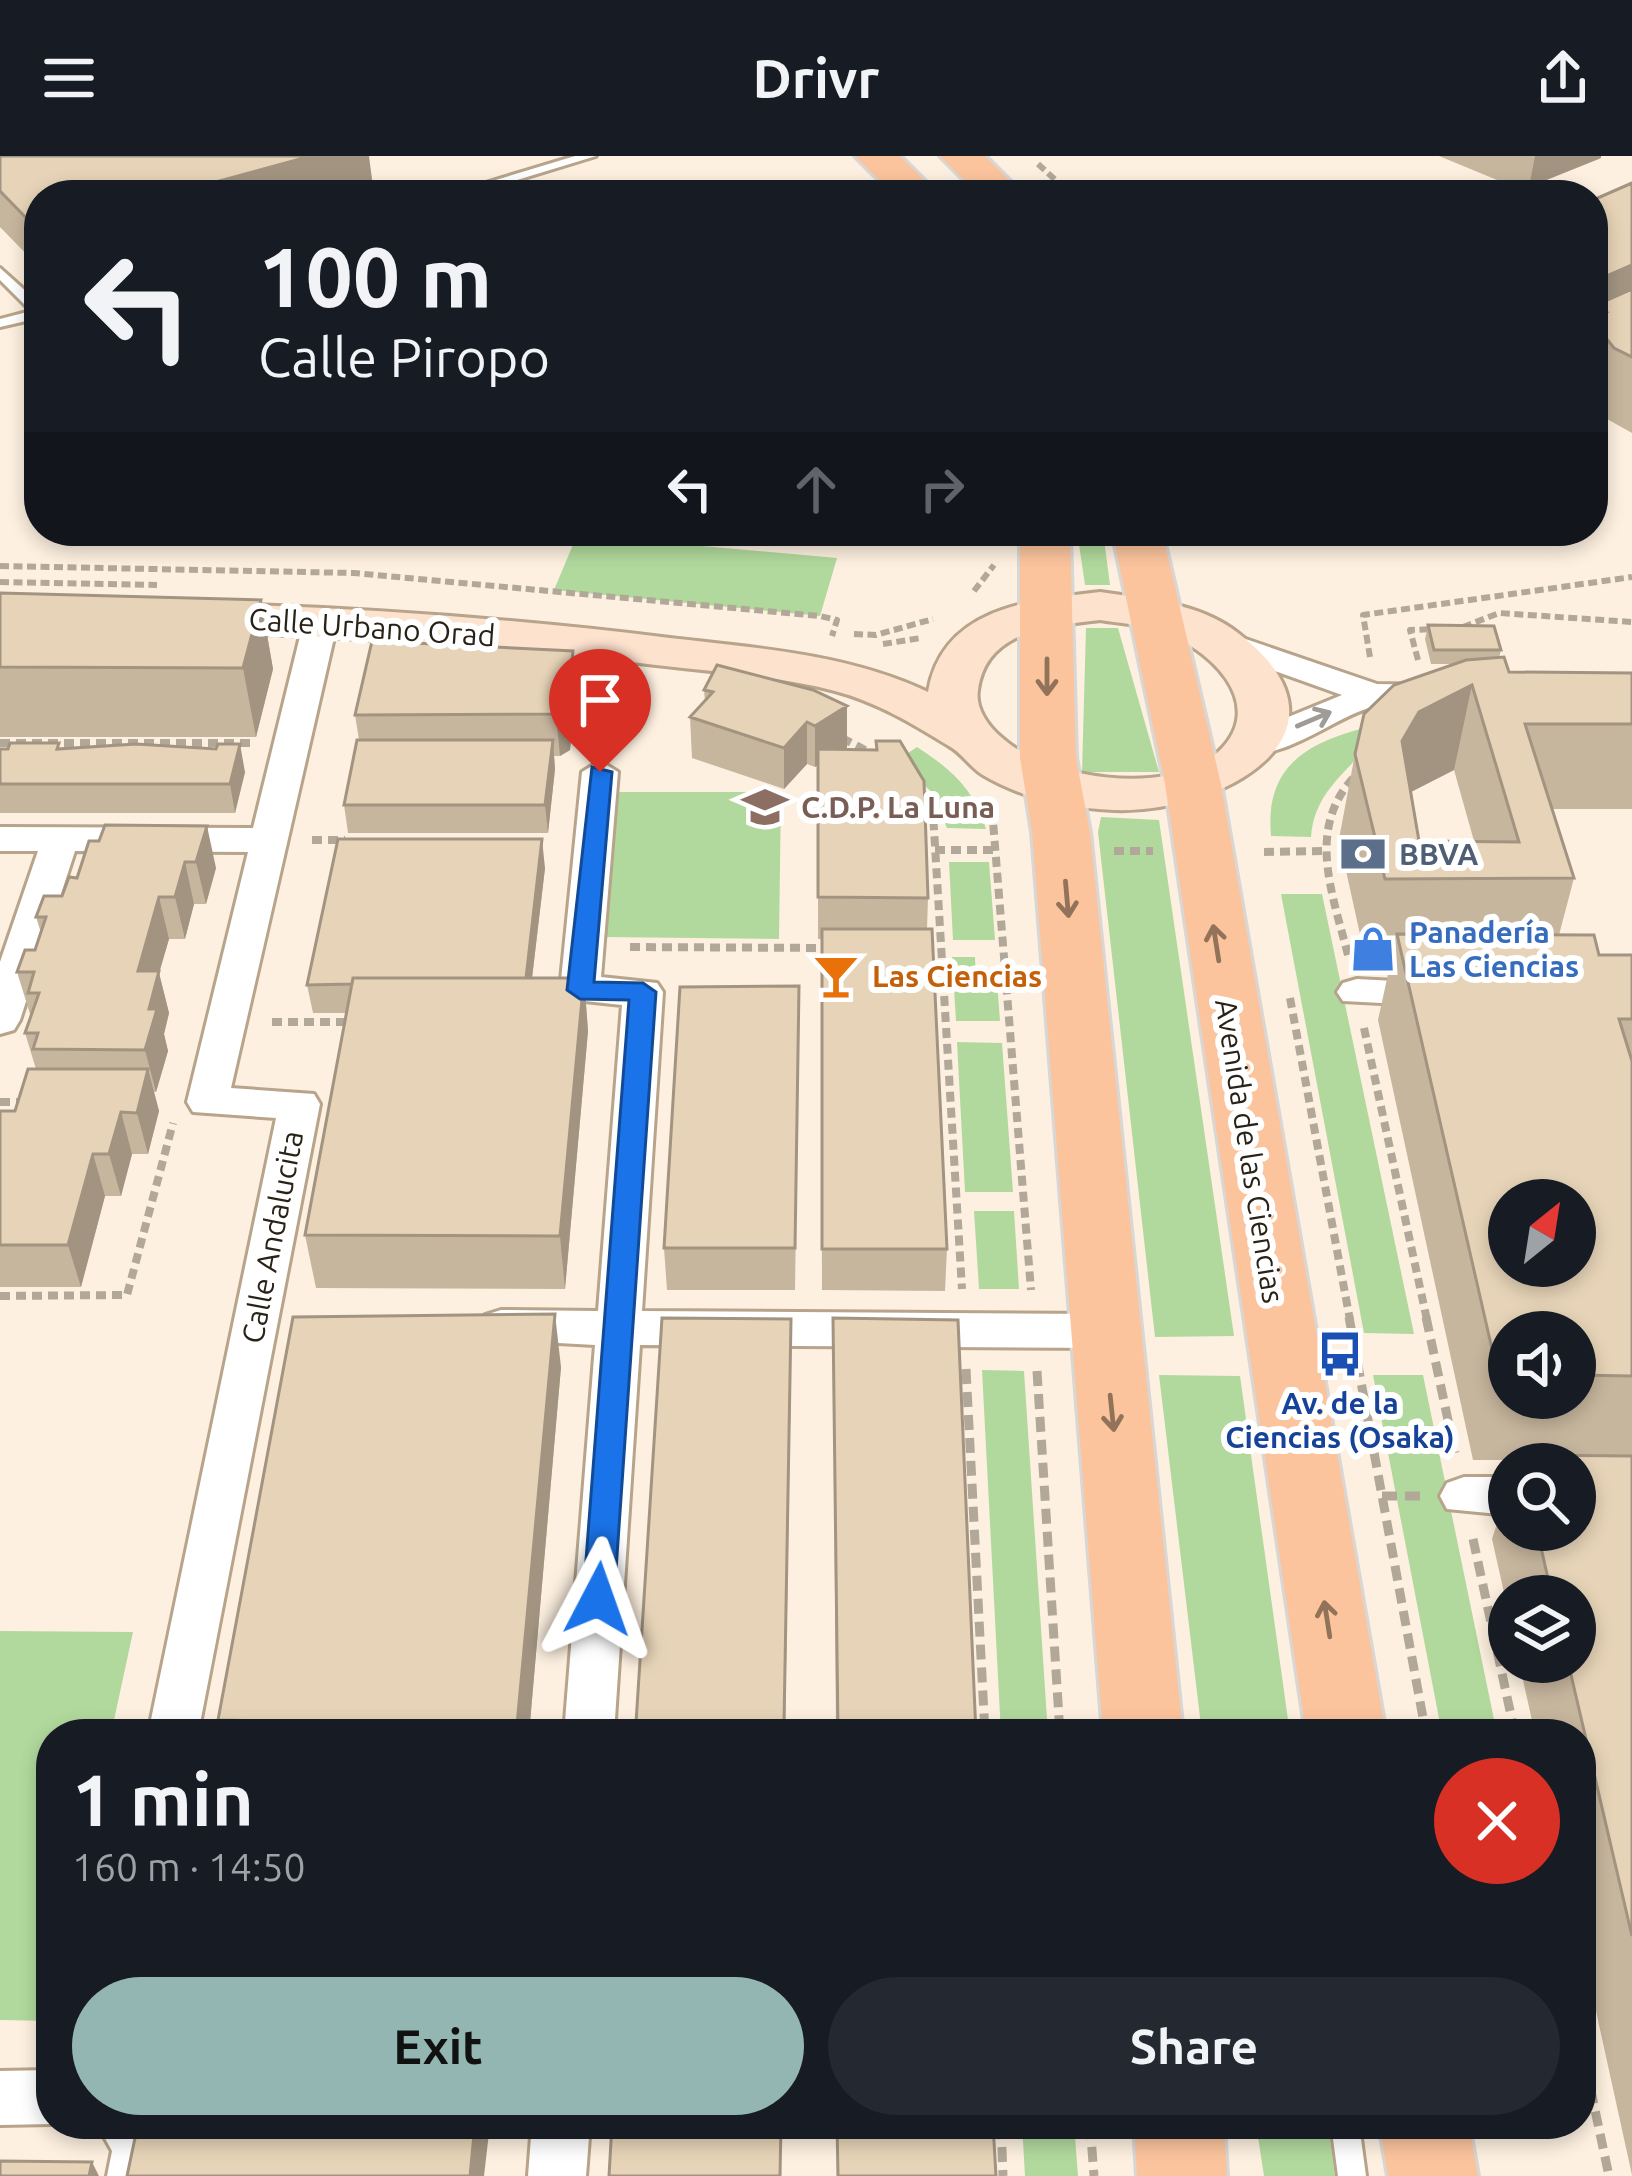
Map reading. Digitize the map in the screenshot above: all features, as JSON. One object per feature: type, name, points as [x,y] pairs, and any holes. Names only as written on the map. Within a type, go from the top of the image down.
[{"type":"main road","points":[[876,156],[902,180]]},
{"type":"main road","points":[[961,156],[987,180]]},
{"type":"main road","points":[[1047,571],[1016,790],[1061,832],[1142,1719]]},
{"type":"main road","name":"Avenida de las Ciencias","points":[[1144,572],[1193,784],[1343,1719]]},
{"type":"main road","points":[[1181,2139],[1182,2176]]},
{"type":"main road","points":[[1427,2139],[1433,2176]]},
{"type":"street","points":[[964,734],[949,702],[950,680],[958,660],[1047,571],[1100,606],[1144,572],[1250,665],[1264,691],[1267,718],[1255,744]]},
{"type":"street","name":"Calle Urbano Orad","points":[[137,616],[321,620],[595,642],[815,669]]},
{"type":"street","points":[[207,1102],[321,620]]},
{"type":"street","points":[[815,669],[939,652],[985,634]]},
{"type":"street","points":[[1225,643],[1372,679],[1480,695]]},
{"type":"street","points":[[815,669],[903,698],[964,734],[1016,790],[1121,795],[1193,784],[1372,679]]},
{"type":"street","points":[[589,767],[580,990],[643,992],[590,1719]]},
{"type":"street","points":[[0,839],[268,840]]},
{"type":"street","points":[[0,1020],[60,840]]},
{"type":"street","points":[[1357,992],[1472,993]]},
{"type":"street","name":"Calle Andalucita","points":[[176,1719],[299,1104],[207,1102]]},
{"type":"street","points":[[254,1324],[300,1325]]},
{"type":"street","points":[[467,1327],[1104,1330]]},
{"type":"street","points":[[0,2098],[36,2097]]},
{"type":"street","points":[[136,2176],[140,2139]]},
{"type":"street","points":[[557,2176],[560,2139]]},
{"type":"lane","points":[[505,180],[589,156]]},
{"type":"lane","points":[[0,272],[24,297]]},
{"type":"lane","points":[[1194,2139],[1208,2176]]},
{"type":"lane","points":[[1347,2139],[1352,2176]]},
{"type":"path","points":[[1028,156],[1055,180]]},
{"type":"path","points":[[1372,679],[1363,615],[1632,577]]},
{"type":"path","points":[[1419,663],[1410,630],[1462,628],[1499,613],[1632,622]]},
{"type":"path","points":[[815,669],[829,641],[865,645],[933,634]]},
{"type":"path","points":[[546,686],[633,694]]},
{"type":"path","points":[[589,689],[589,767]]},
{"type":"path","points":[[832,734],[882,759]]},
{"type":"path","points":[[0,743],[291,744]]},
{"type":"path","points":[[1371,763],[1341,786],[1324,818],[1325,851],[1486,1496],[1513,1719]]},
{"type":"path","points":[[911,779],[933,813],[944,949],[984,1719]]},
{"type":"path","points":[[1016,790],[999,850],[1059,1719]]},
{"type":"path","points":[[1261,833],[1267,870]]},
{"type":"path","points":[[268,840],[357,840]]},
{"type":"path","points":[[935,850],[999,850]]},
{"type":"path","points":[[1100,851],[1164,851]]},
{"type":"path","points":[[1264,852],[1325,851]]},
{"type":"path","points":[[584,946],[853,948]]},
{"type":"path","points":[[922,949],[944,949]]},
{"type":"path","points":[[1290,996],[1423,1719]]},
{"type":"path","points":[[226,1023],[361,1022]]},
{"type":"path","points":[[0,1102],[45,1102]]},
{"type":"path","points":[[0,1296],[127,1295],[178,1102],[207,1102]]},
{"type":"path","points":[[1306,1496],[1486,1496]]},
{"type":"path","points":[[1596,2115],[1609,2176]]},
{"type":"path","points":[[1002,2139],[1003,2176]]},
{"type":"path","points":[[1091,2139],[1094,2176]]},
{"type":"green space","points":[[572,546],[701,546],[837,558],[820,616],[554,590]]},
{"type":"green space","points":[[1079,546],[1105,546],[1110,585],[1085,585]]},
{"type":"green space","points":[[1086,628],[1118,628],[1159,772],[1082,772]]},
{"type":"green space","points":[[1381,724],[1329,789],[1314,818],[1311,837],[1271,836],[1271,810],[1285,771],[1315,746]]},
{"type":"green space","points":[[917,747],[960,781],[986,829],[947,828],[933,793],[896,761]]},
{"type":"green space","points":[[617,792],[781,792],[779,939],[603,937]]},
{"type":"green space","points":[[1101,817],[1159,820],[1234,1336],[1155,1337],[1098,832]]},
{"type":"green space","points":[[949,862],[989,862],[995,940],[953,940]]},
{"type":"green space","points":[[1281,894],[1322,894],[1414,1334],[1364,1333]]},
{"type":"green space","points":[[952,957],[975,957],[976,981],[997,981],[1000,1021],[956,1021]]},
{"type":"green space","points":[[957,1042],[1002,1043],[1013,1192],[965,1192]]},
{"type":"green space","points":[[974,1211],[1014,1211],[1019,1289],[979,1289]]},
{"type":"green space","points":[[982,1370],[1024,1371],[1047,1719],[1000,1719]]},
{"type":"green space","points":[[1159,1375],[1240,1376],[1288,1719],[1200,1719]]},
{"type":"green space","points":[[1373,1375],[1423,1375],[1494,1719],[1439,1719]]},
{"type":"green space","points":[[0,1631],[133,1632],[114,1719],[36,1719],[36,2021],[0,2020]]},
{"type":"green space","points":[[1023,2139],[1075,2139],[1078,2176],[1025,2176]]},
{"type":"green space","points":[[1258,2139],[1330,2139],[1335,2176],[1264,2176]]},
{"type":"building","points":[[0,156],[311,156],[223,180],[24,180],[24,216],[0,191]]},
{"type":"building","points":[[1632,183],[1632,265],[1608,275],[1608,193]]},
{"type":"building","points":[[1632,289],[1632,357],[1608,341],[1608,300]]},
{"type":"building","points":[[0,593],[261,600],[243,668],[0,667]]},
{"type":"building","points":[[1428,625],[1494,626],[1501,650],[1434,650]]},
{"type":"building","points":[[372,641],[573,651],[567,709],[556,714],[355,715]]},
{"type":"building","points":[[1504,657],[1509,672],[1632,673],[1632,724],[1525,724],[1574,878],[1385,879],[1355,754],[1364,714],[1394,685],[1466,660]],"holes":[[[1472,685],[1519,842],[1419,841],[1402,741],[1419,712]]]},
{"type":"building","points":[[717,665],[813,690],[847,706],[815,726],[807,722],[784,748],[690,717],[713,692],[704,690]]},
{"type":"building","points":[[357,740],[553,740],[545,805],[344,805]]},
{"type":"building","points":[[876,741],[900,741],[924,781],[928,898],[818,897],[818,749],[877,750]]},
{"type":"building","points":[[10,743],[59,743],[57,749],[136,744],[216,749],[218,744],[240,744],[230,784],[0,784],[0,749],[8,749]]},
{"type":"building","points":[[105,825],[207,826],[196,862],[185,862],[175,897],[159,897],[138,971],[159,971],[149,1009],[157,1009],[145,1050],[33,1049],[38,1033],[25,1033],[39,993],[28,993],[34,972],[17,972],[25,950],[35,950],[46,917],[36,917],[44,896],[62,896],[69,877],[77,878],[89,841],[99,841]]},
{"type":"building","points":[[338,839],[542,839],[526,978],[353,978],[352,984],[307,985]]},
{"type":"building","points":[[822,929],[932,929],[947,1249],[822,1249]]},
{"type":"building","points":[[1397,934],[1594,935],[1599,955],[1632,955],[1632,1019],[1619,1019],[1632,1061],[1632,1376],[1596,1375],[1596,1311],[1488,1311],[1488,1331]]},
{"type":"building","points":[[353,978],[584,978],[560,1236],[305,1235]]},
{"type":"building","points":[[799,986],[795,1248],[664,1248],[680,987]]},
{"type":"building","points":[[28,1069],[148,1069],[137,1113],[121,1112],[109,1154],[93,1154],[68,1245],[0,1245],[0,1111],[15,1111]]},
{"type":"building","points":[[555,1314],[518,1719],[218,1719],[293,1317]]},
{"type":"building","points":[[662,1318],[791,1319],[784,1719],[636,1719]]},
{"type":"building","points":[[833,1318],[958,1320],[975,1719],[838,1719]]},
{"type":"building","points":[[1596,1456],[1632,1456],[1632,1936],[1596,1782],[1596,1719],[1581,1719],[1573,1683],[1596,1683],[1596,1575],[1547,1575],[1542,1551],[1596,1551]]},
{"type":"building","points":[[135,2139],[474,2139],[470,2176],[127,2176]]},
{"type":"building","points":[[611,2139],[781,2139],[780,2176],[609,2176]]},
{"type":"building","points":[[837,2139],[994,2139],[996,2176],[838,2176]]},
{"type":"building","points":[[0,2161],[92,2162],[89,2176],[0,2176]]},
{"type":"place","name":"C.D.P. La Luna","points":[[765,807]]},
{"type":"place","name":"BBVA","points":[[1363,854]]},
{"type":"place","name":"Panadería Las Ciencias","points":[[1373,949]]},
{"type":"place","name":"Las Ciencias","points":[[836,976]]},
{"type":"place","name":"Av. de la Ciencias (Osaka)","points":[[1340,1354]]},
{"type":"route","points":[[598,1599],[643,992],[580,990],[600,772]]}]
